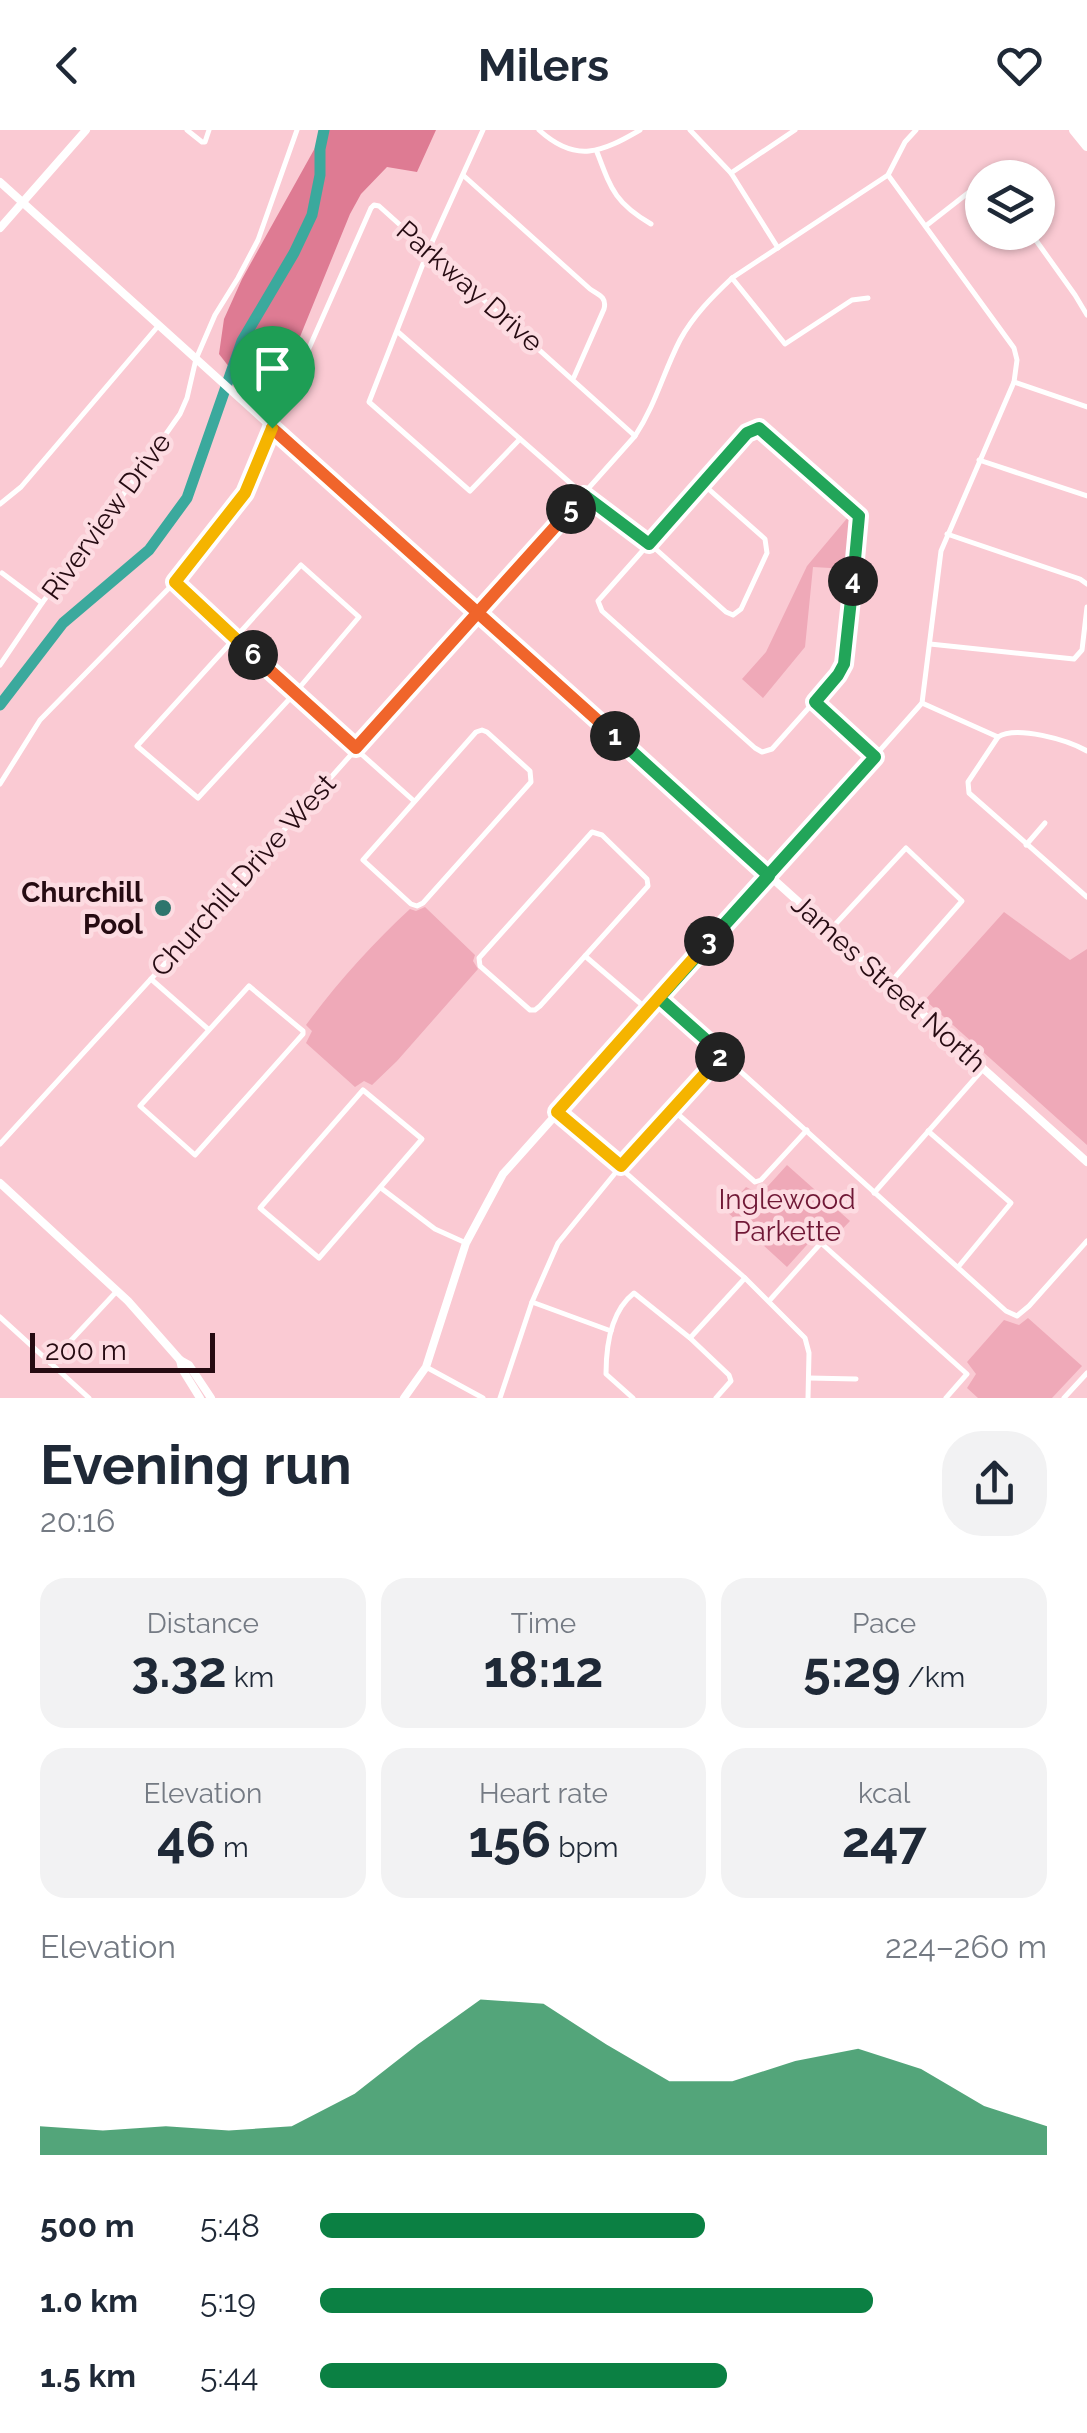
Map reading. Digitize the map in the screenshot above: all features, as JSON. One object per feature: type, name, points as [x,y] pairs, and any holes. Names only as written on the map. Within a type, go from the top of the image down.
[{"type":"highway","points":[[1074,130],[1087,146]]},
{"type":"street","points":[[0,228],[86,130]]},
{"type":"street","points":[[188,130],[202,142],[209,130]]},
{"type":"street","name":"Riverview Drive","points":[[0,665],[42,602],[170,431],[187,398],[196,358],[215,315],[258,240],[296,130]]},
{"type":"street","points":[[483,130],[428,251],[369,402],[470,492],[520,439]]},
{"type":"street","points":[[540,130],[568,147],[597,152],[640,130]]},
{"type":"street","points":[[690,130],[732,173],[778,248]]},
{"type":"street","points":[[732,173],[795,130]]},
{"type":"street","points":[[404,1398],[426,1368],[466,1243],[503,1174],[922,703],[940,552],[1014,382],[1016,360],[1014,348],[888,174],[904,142],[916,130]]},
{"type":"street","points":[[597,152],[613,193],[652,224]]},
{"type":"street","name":"Churchill Drive West","points":[[0,1144],[635,436],[651,411],[691,321],[710,298],[732,278],[888,174]]},
{"type":"street","points":[[464,176],[606,302],[574,378]]},
{"type":"street","name":"James Street North","points":[[0,182],[1087,1162]]},
{"type":"street","points":[[927,225],[965,195]]},
{"type":"street","name":"Parkway Drive","points":[[0,784],[40,720],[175,582],[245,493],[370,208],[379,206],[635,436]]},
{"type":"street","points":[[1043,250],[1087,315]]},
{"type":"street","points":[[732,278],[785,344],[852,300],[868,298]]},
{"type":"street","points":[[0,504],[21,486],[160,325]]},
{"type":"street","points":[[398,332],[584,495],[732,615],[737,613],[768,553],[768,545],[703,485]]},
{"type":"street","points":[[1014,382],[1087,407]]},
{"type":"street","points":[[759,428],[859,516],[844,664],[815,702],[766,752],[759,751],[598,604],[600,597],[649,544],[747,433],[759,428]]},
{"type":"street","points":[[978,460],[1087,496]]},
{"type":"street","points":[[947,534],[1087,584]]},
{"type":"street","points":[[301,565],[359,617],[198,798],[137,746],[236,638],[301,565]]},
{"type":"street","points":[[2,573],[42,602]]},
{"type":"street","points":[[175,582],[414,801]]},
{"type":"street","points":[[930,644],[1074,659],[1082,650],[1087,608]]},
{"type":"street","points":[[815,702],[875,757]]},
{"type":"street","points":[[922,703],[998,738]]},
{"type":"street","points":[[482,730],[530,771],[532,777],[532,782],[417,906],[363,860],[414,801],[482,730]]},
{"type":"street","points":[[1087,750],[1057,738],[1008,732],[998,738],[967,789],[1087,897]]},
{"type":"street","points":[[1026,845],[1045,823]]},
{"type":"street","points":[[595,832],[648,886],[585,956],[535,1010],[530,1010],[478,962],[589,834],[595,832]]},
{"type":"street","points":[[830,930],[906,848],[962,901],[890,984]]},
{"type":"street","points":[[585,956],[648,1010]]},
{"type":"street","points":[[150,979],[208,1029]]},
{"type":"street","points":[[248,986],[303,1034],[194,1155],[140,1106],[208,1029],[248,986]]},
{"type":"street","points":[[659,998],[1006,1311],[1017,1316],[1029,1306],[1087,1241]]},
{"type":"street","points":[[500,1398],[532,1302],[558,1244],[621,1166],[722,1054]]},
{"type":"street","points":[[874,1192],[984,1068]]},
{"type":"street","points":[[363,1090],[422,1139],[382,1188],[318,1258],[260,1208],[363,1090]]},
{"type":"street","points":[[672,1108],[755,1182],[806,1130]]},
{"type":"street","points":[[557,1112],[745,1278],[805,1338],[809,1354],[808,1398]]},
{"type":"street","points":[[928,1131],[1011,1204],[958,1266]]},
{"type":"street","points":[[0,1184],[144,1317],[180,1360],[189,1364],[211,1398]]},
{"type":"street","points":[[382,1188],[435,1229],[466,1243]]},
{"type":"street","points":[[769,1300],[821,1243],[967,1374],[946,1398]]},
{"type":"street","points":[[690,1338],[745,1278]]},
{"type":"street","points":[[50,1363],[116,1291]]},
{"type":"street","points":[[632,1398],[606,1374],[606,1353],[624,1302],[634,1294],[729,1375],[731,1382],[716,1398]]},
{"type":"street","points":[[532,1302],[612,1331]]},
{"type":"street","points":[[0,1317],[89,1398]]},
{"type":"street","points":[[180,1360],[200,1398]]},
{"type":"street","points":[[426,1368],[483,1398]]},
{"type":"street","points":[[1064,1398],[1087,1373]]},
{"type":"street","points":[[810,1378],[856,1379]]},
{"type":"green space","points":[[849,516],[853,525],[848,569],[813,567],[805,647],[763,698],[742,679],[766,652],[807,566]]},
{"type":"green space","points":[[425,907],[475,955],[473,961],[478,969],[372,1085],[364,1081],[355,1087],[306,1043],[312,1031],[306,1025],[382,936],[410,909]]},
{"type":"green space","points":[[1004,912],[1070,960],[1087,949],[1087,1145],[925,1000]]},
{"type":"green space","name":"Inglewood Parkette","points":[[787,1165],[850,1221],[831,1241],[824,1235],[814,1237],[787,1267],[725,1210],[746,1187],[754,1191],[768,1186]]},
{"type":"green space","points":[[1028,1318],[1082,1366],[1052,1398],[978,1398],[967,1388],[976,1374],[967,1362],[1004,1320],[1019,1325]]},
{"type":"shaded area","points":[[325,130],[436,130],[417,172],[387,167],[361,194],[273,403],[240,381],[219,354],[224,319]]},
{"type":"waterway","points":[[0,705],[63,623],[149,550],[187,498],[242,341],[312,215],[324,130]]},
{"type":"place","name":"Churchill Pool","points":[[163,908]]},
{"type":"route","points":[[272,428],[245,493],[175,582],[356,748],[478,612],[584,495],[649,544],[747,433],[759,428],[859,516],[844,664],[815,702],[875,757],[769,876],[714,936],[557,1112],[621,1166],[722,1054],[659,998],[769,876],[478,612],[272,428]]}]
